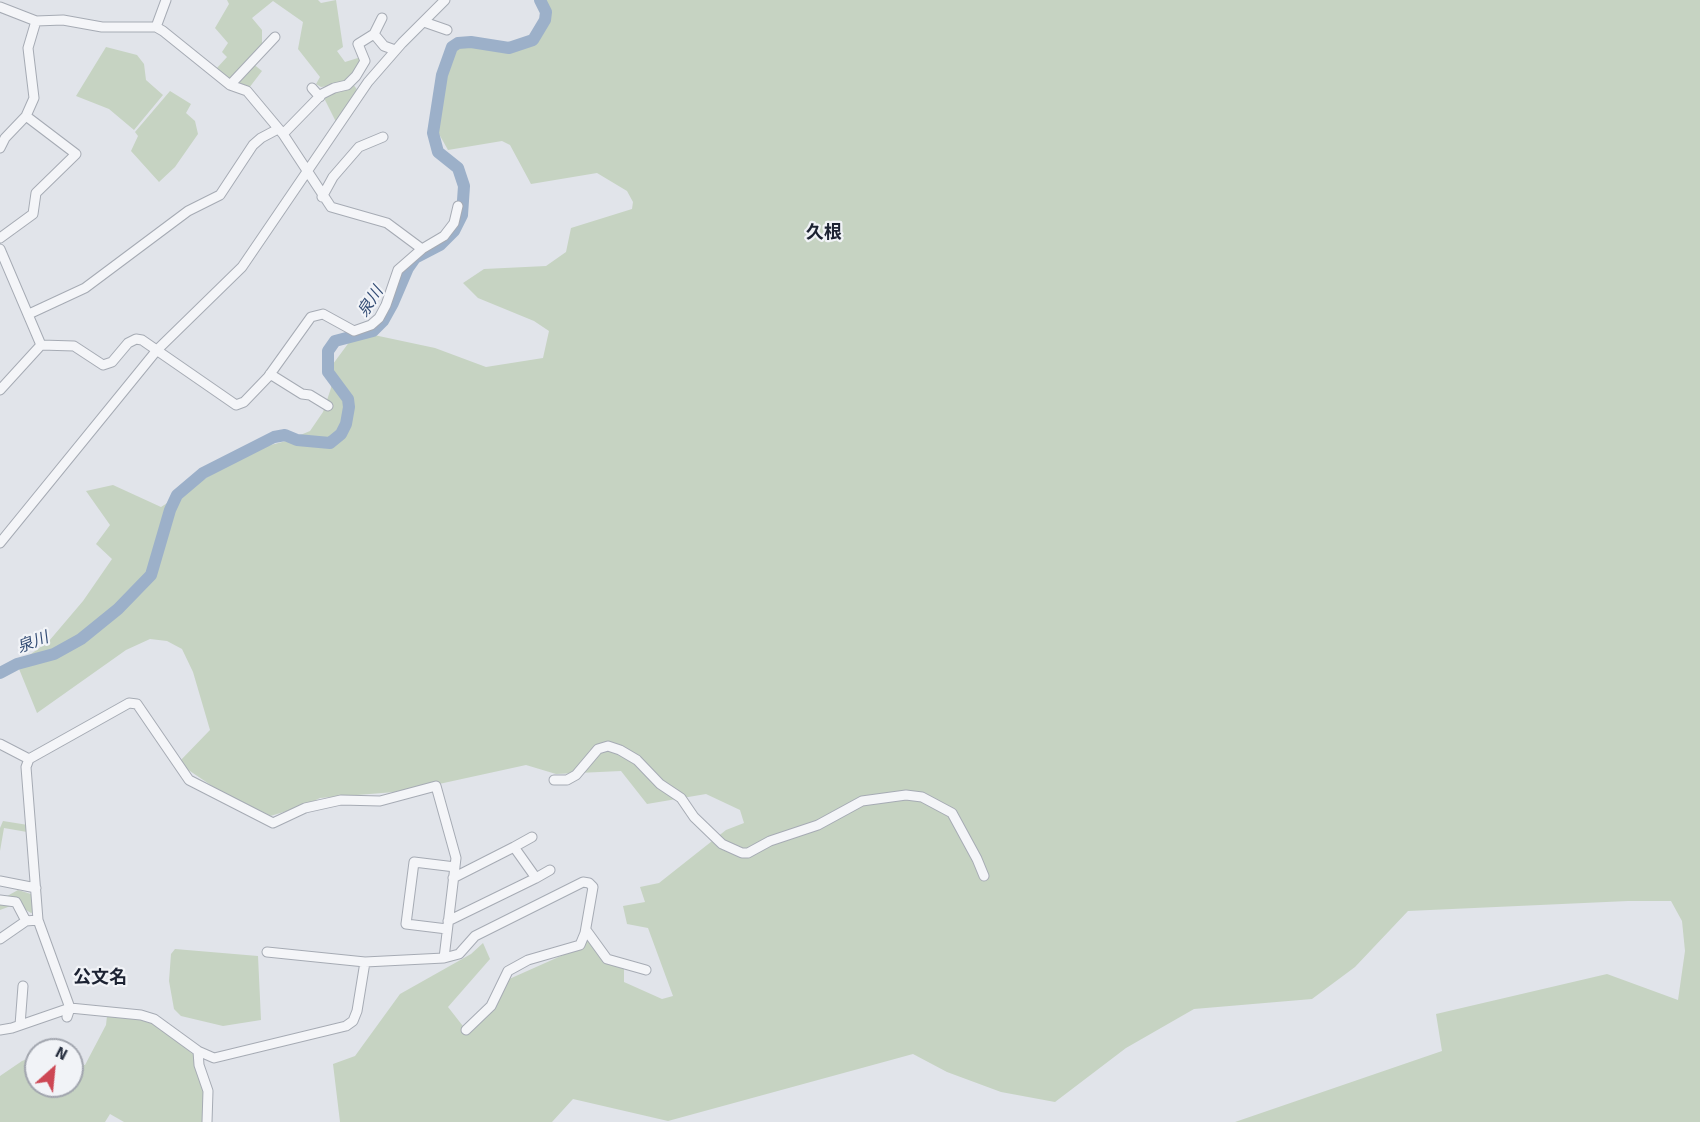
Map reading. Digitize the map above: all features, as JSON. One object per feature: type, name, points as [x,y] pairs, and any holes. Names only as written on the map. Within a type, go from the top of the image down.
[{"type":"street","points":[[156,27],[166,0]]},
{"type":"street","points":[[0,543],[157,350],[242,267],[368,82],[395,50],[445,0]]},
{"type":"street","points":[[0,7],[36,21],[63,20],[102,27],[156,27],[173,38],[230,85],[247,91],[281,131],[331,207],[387,223],[422,249]]},
{"type":"street","points":[[29,314],[85,288],[188,211],[220,195],[253,145],[261,138],[281,131],[320,97],[334,88],[347,85],[356,76],[365,61],[358,44],[374,34],[382,18]]},
{"type":"street","points":[[0,148],[26,116],[34,98],[28,48],[36,21]]},
{"type":"street","points":[[424,21],[447,30]]},
{"type":"street","points":[[374,34],[384,46],[395,50]]},
{"type":"street","points":[[230,85],[276,37]]},
{"type":"street","points":[[312,88],[320,97]]},
{"type":"street","points":[[0,238],[33,214],[36,193],[76,154],[26,116]]},
{"type":"street","points":[[322,196],[333,177],[359,147],[382,137]]},
{"type":"street","points":[[0,390],[41,345],[74,346],[103,365],[112,362],[128,343],[136,339],[142,340],[236,405],[244,402],[270,374],[311,317],[323,314],[346,329],[363,330],[379,318],[390,307],[398,270],[422,249],[444,236],[454,223],[458,206]]},
{"type":"street","points":[[0,249],[41,345]]},
{"type":"street","points":[[270,374],[302,394],[310,395],[328,406]]},
{"type":"street","points":[[68,1013],[38,920],[26,767],[29,759],[97,724],[122,705],[137,704],[189,780],[273,823],[305,808],[341,800],[380,801],[436,786],[455,848],[455,867],[444,958]]},
{"type":"street","points":[[0,744],[29,759]]},
{"type":"street","points":[[554,780],[567,780],[576,775],[598,749],[608,746],[620,750],[637,759],[660,784],[681,798],[694,817],[722,844],[742,853],[748,853],[770,841],[818,825],[862,801],[906,795],[922,797],[952,813],[984,876]]},
{"type":"street","points":[[453,878],[532,837]]},
{"type":"street","points":[[514,848],[536,878]]},
{"type":"street","points":[[455,867],[414,862],[406,924],[447,925],[550,870]]},
{"type":"street","points":[[0,881],[36,888]]},
{"type":"street","points":[[267,952],[365,962],[444,958],[459,954],[475,936],[583,882],[593,887],[586,930],[580,945],[528,960],[508,971],[491,1006],[466,1030]]},
{"type":"street","points":[[0,900],[16,902],[26,921]]},
{"type":"street","points":[[0,939],[26,921],[38,920]]},
{"type":"street","points":[[586,930],[607,959],[646,970]]},
{"type":"street","points":[[0,1030],[68,1013],[154,1019],[198,1051],[214,1058],[346,1026],[353,1021],[357,1011],[365,962]]},
{"type":"street","points":[[20,1025],[23,986]]},
{"type":"street","points":[[198,1051],[199,1065],[208,1091],[207,1122]]},
{"type":"green space","points":[[227,0],[318,0],[321,3],[336,0],[343,47],[337,51],[345,62],[361,57],[364,63],[345,84],[321,87],[316,84],[320,77],[298,49],[303,22],[273,1],[252,18],[262,30],[262,50],[252,63],[262,71],[249,88],[240,85],[216,69],[227,57],[222,52],[228,43],[215,28],[229,4]]},
{"type":"green space","points":[[546,0],[1700,0],[1700,1122],[1235,1122],[1442,1051],[1436,1014],[1607,974],[1678,1000],[1685,951],[1682,921],[1671,901],[1628,901],[1408,911],[1355,967],[1312,999],[1194,1009],[1126,1048],[1055,1102],[1001,1092],[947,1072],[913,1054],[668,1121],[573,1099],[552,1122],[340,1122],[333,1064],[355,1056],[400,994],[471,954],[483,943],[490,959],[448,1007],[466,1030],[507,980],[581,947],[588,938],[604,959],[624,965],[624,982],[662,999],[673,996],[648,928],[627,924],[623,906],[645,902],[640,887],[659,883],[726,830],[744,823],[740,810],[706,794],[647,804],[621,771],[556,774],[526,765],[407,791],[320,798],[304,806],[267,817],[227,796],[178,763],[210,730],[193,672],[182,649],[167,641],[150,639],[126,650],[37,713],[17,664],[49,641],[83,601],[112,559],[96,544],[110,525],[86,491],[113,485],[161,507],[248,451],[286,441],[310,431],[323,412],[331,388],[333,364],[350,341],[374,335],[435,348],[486,367],[543,358],[549,331],[534,321],[478,298],[463,283],[484,269],[546,266],[566,252],[571,228],[632,209],[633,202],[627,191],[597,173],[531,184],[510,145],[502,141],[448,150],[439,134],[434,94],[451,50],[468,42],[511,51],[535,42],[550,18]]},
{"type":"green space","points":[[106,47],[137,55],[144,64],[146,80],[163,95],[134,130],[109,109],[76,96]]},
{"type":"green space","points":[[353,84],[358,91],[336,122],[324,98]]},
{"type":"green space","points":[[170,91],[191,104],[186,113],[195,121],[198,134],[175,167],[159,182],[131,151],[138,136],[135,132]]},
{"type":"green space","points":[[3,821],[28,825],[27,832],[4,828],[0,851],[0,828]]},
{"type":"green space","points":[[18,890],[31,894],[36,911],[31,913],[16,904],[0,910],[0,900]]},
{"type":"green space","points":[[175,949],[258,956],[261,1020],[223,1026],[181,1016],[174,1009],[169,981],[171,954]]},
{"type":"green space","points":[[107,1016],[153,1021],[195,1056],[204,1093],[203,1122],[124,1122],[110,1114],[105,1122],[0,1122],[0,1076],[24,1060],[24,1098],[84,1098],[84,1065],[106,1025]]},
{"type":"waterway","name":"泉川","points":[[0,673],[17,664],[54,654],[81,639],[118,609],[151,575],[170,510],[177,495],[203,473],[274,437],[285,435],[297,440],[330,443],[341,434],[346,424],[348,399],[328,372],[328,351],[335,341],[373,331],[383,321],[415,258],[440,245],[454,231],[462,215],[464,186],[458,168],[438,152],[433,133],[442,75],[452,47],[458,43],[471,42],[509,48],[533,40],[545,20],[546,12],[540,0]]},
{"type":"district","name":"久根","points":[[824,233]]},
{"type":"district","name":"公文名","points":[[100,978]]}]
